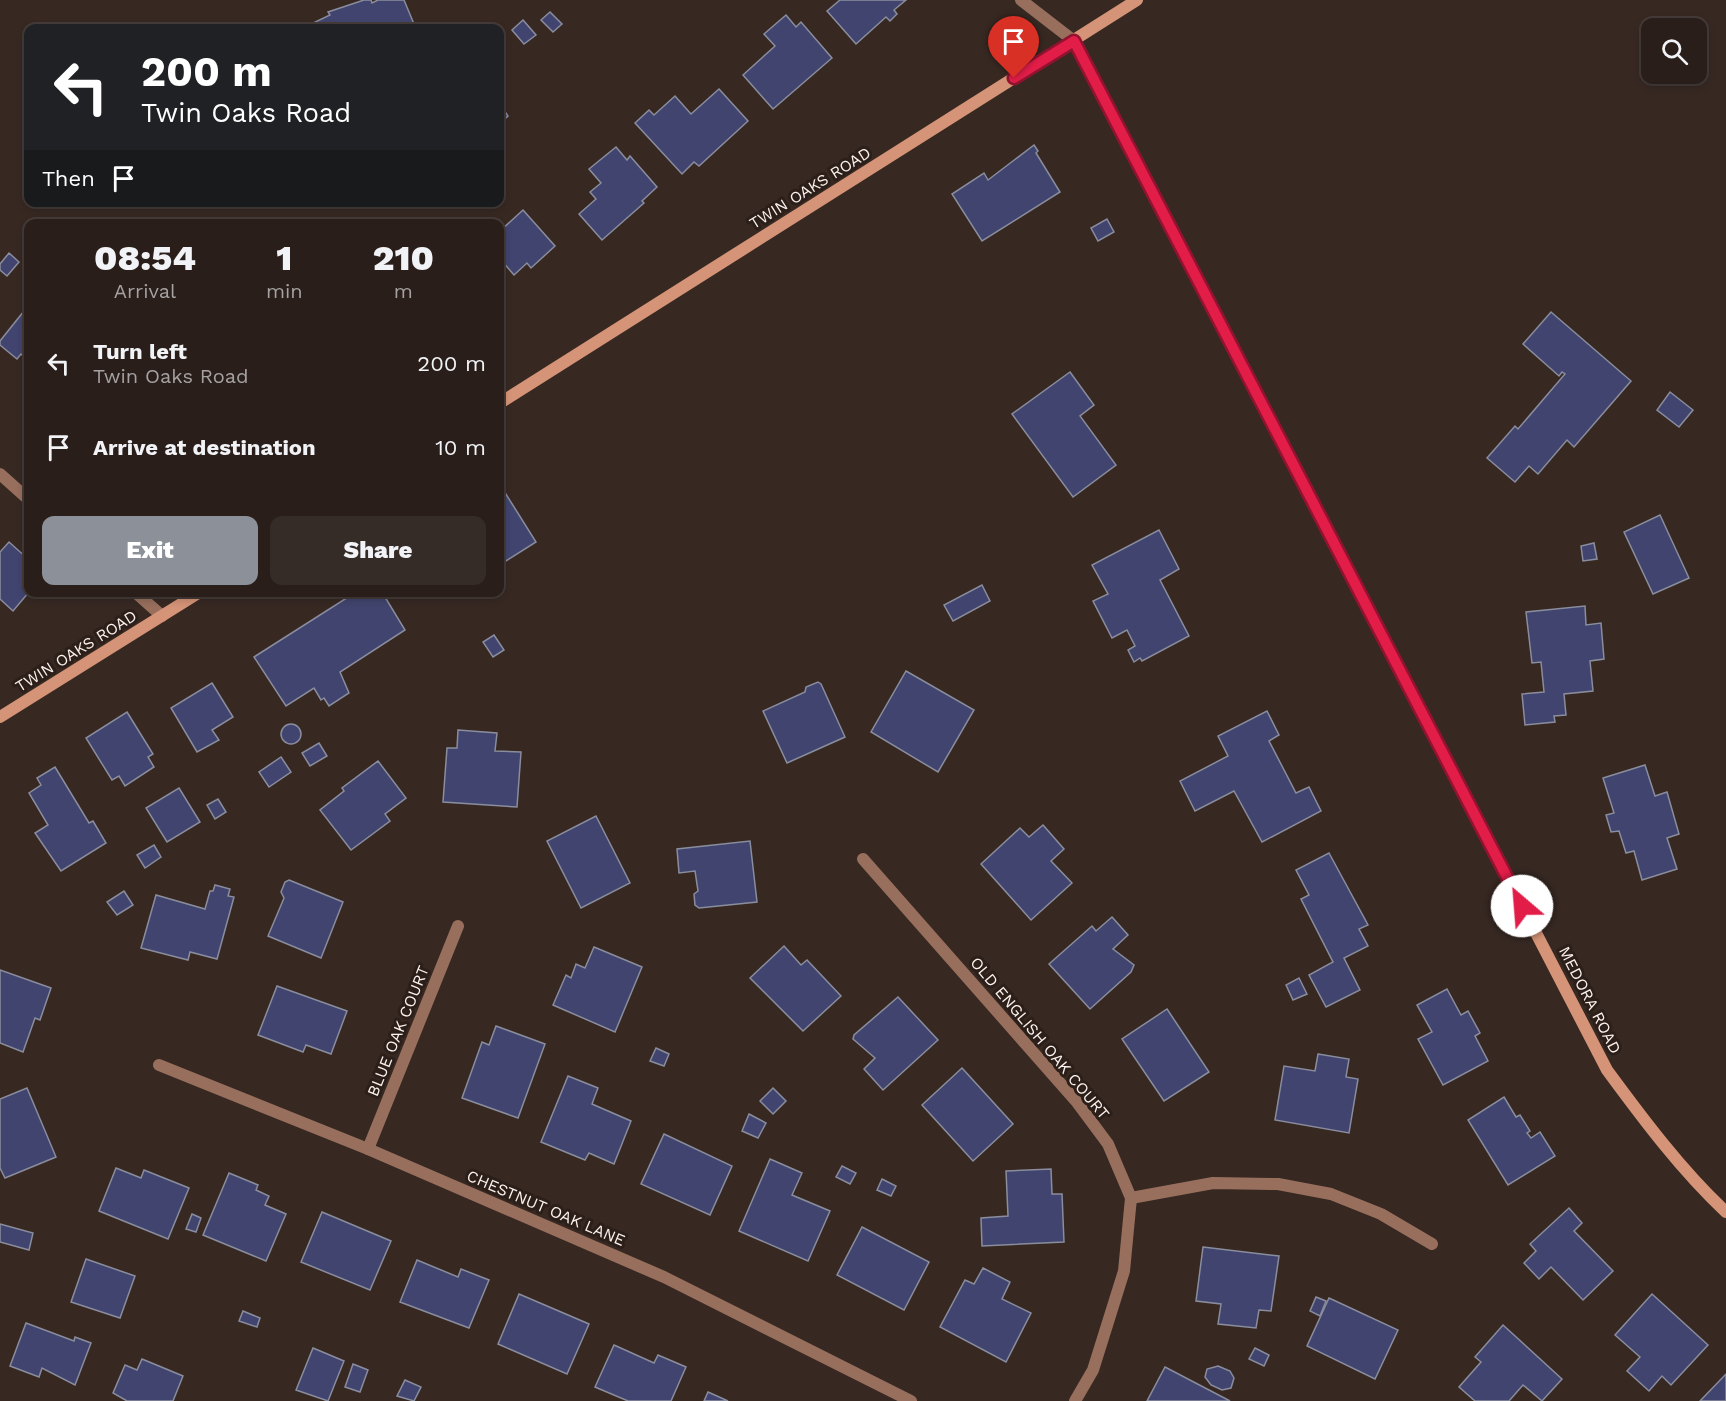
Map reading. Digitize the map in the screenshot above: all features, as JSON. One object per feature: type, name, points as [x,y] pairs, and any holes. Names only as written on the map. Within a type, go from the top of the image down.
[{"type":"street","name":"MEDORA ROAD","points":[[1021,0],[1074,41],[1607,1070],[1634,1107],[1726,1212]]},
{"type":"street","name":"TWIN OAKS ROAD","points":[[504,400],[1137,0]]},
{"type":"street","points":[[0,474],[24,495]]},
{"type":"street","points":[[141,597],[162,616]]},
{"type":"street","name":"TWIN OAKS ROAD","points":[[0,717],[192,597]]},
{"type":"street","name":"OLD ENGLISH OAK COURT","points":[[863,859],[1076,1101],[1107,1144],[1131,1198]]},
{"type":"street","name":"BLUE OAK COURT","points":[[368,1149],[458,927]]},
{"type":"street","name":"CHESTNUT OAK LANE","points":[[159,1065],[368,1149],[664,1276],[911,1401]]},
{"type":"street","points":[[1075,1401],[1093,1370],[1121,1281],[1131,1198],[1213,1183],[1278,1184],[1330,1194],[1381,1214],[1432,1244]]},
{"type":"building","points":[[364,0],[371,0],[372,3],[378,0],[404,0],[414,24],[311,24],[330,15],[328,12]]},
{"type":"building","points":[[840,0],[906,0],[894,10],[897,14],[890,21],[886,17],[856,44],[827,11]]},
{"type":"building","points":[[550,12],[562,24],[553,32],[541,20]]},
{"type":"building","points":[[786,15],[796,27],[801,22],[832,58],[773,109],[743,75],[775,46],[764,34]]},
{"type":"building","points":[[523,20],[536,35],[524,44],[512,30]]},
{"type":"building","points":[[719,89],[748,121],[699,166],[694,162],[682,174],[635,123],[649,110],[654,115],[675,96],[691,114]]},
{"type":"building","points":[[1034,145],[1038,151],[1036,153],[1060,192],[982,241],[952,194],[984,173],[988,180]]},
{"type":"building","points":[[616,147],[627,160],[630,156],[657,187],[642,201],[644,203],[602,240],[579,214],[596,199],[590,192],[601,183],[589,169]]},
{"type":"building","points":[[523,210],[555,246],[531,268],[527,263],[514,275],[504,263],[504,227]]},
{"type":"building","points":[[1107,219],[1114,232],[1098,241],[1091,228]]},
{"type":"building","points":[[9,253],[19,262],[7,276],[0,270],[0,264]]},
{"type":"building","points":[[24,311],[24,357],[21,354],[17,359],[0,345],[0,341]]},
{"type":"building","points":[[1551,312],[1631,381],[1574,447],[1567,440],[1538,474],[1529,466],[1515,482],[1487,458],[1515,426],[1518,429],[1565,374],[1562,372],[1559,376],[1523,344]]},
{"type":"building","points":[[1070,372],[1094,405],[1080,416],[1116,465],[1073,497],[1012,414]]},
{"type":"building","points":[[1670,392],[1693,410],[1679,427],[1657,410]]},
{"type":"building","points":[[504,491],[536,542],[506,561],[504,558]]},
{"type":"building","points":[[1660,515],[1689,578],[1653,594],[1624,532]]},
{"type":"building","points":[[1159,530],[1179,569],[1160,580],[1189,636],[1142,661],[1140,658],[1134,662],[1128,650],[1135,646],[1127,630],[1112,638],[1093,601],[1108,594],[1092,565]]},
{"type":"building","points":[[9,542],[24,555],[25,597],[13,611],[0,599],[0,552]]},
{"type":"building","points":[[1594,543],[1597,559],[1583,561],[1581,546]]},
{"type":"building","points":[[982,585],[990,601],[953,621],[944,605]]},
{"type":"building","points":[[348,597],[385,597],[405,630],[340,672],[349,693],[329,706],[324,698],[321,700],[314,688],[286,706],[254,657]]},
{"type":"building","points":[[1585,606],[1586,625],[1601,623],[1604,659],[1590,661],[1593,691],[1564,694],[1566,715],[1554,716],[1555,722],[1525,725],[1522,694],[1544,692],[1541,662],[1532,663],[1526,612]]},
{"type":"building","points":[[494,635],[504,650],[493,657],[483,642]]},
{"type":"building","points":[[906,671],[974,710],[938,772],[871,732]]},
{"type":"building","points":[[818,682],[821,684],[845,737],[787,763],[763,711],[805,692],[806,687]]},
{"type":"building","points":[[212,683],[233,717],[212,730],[219,740],[197,752],[171,708]]},
{"type":"building","points":[[1267,711],[1279,735],[1269,741],[1296,793],[1309,787],[1321,811],[1262,842],[1234,791],[1195,811],[1180,781],[1228,756],[1218,736]]},
{"type":"building","points":[[127,712],[153,754],[148,757],[154,767],[125,786],[119,776],[112,780],[86,738]]},
{"type":"building","points":[[287,724],[295,724],[301,730],[301,738],[295,744],[287,744],[281,738],[281,730]]},
{"type":"building","points":[[458,730],[497,733],[495,751],[521,752],[517,807],[443,802],[447,748],[457,748]]},
{"type":"building","points":[[319,743],[327,756],[310,766],[302,753]]},
{"type":"building","points":[[281,757],[291,772],[269,787],[259,772]]},
{"type":"building","points":[[378,761],[406,798],[385,814],[390,821],[351,850],[320,810],[344,791],[342,788]]},
{"type":"building","points":[[1645,765],[1655,796],[1667,792],[1679,834],[1667,838],[1677,869],[1642,880],[1634,851],[1626,853],[1619,831],[1611,832],[1606,815],[1614,813],[1603,778]]},
{"type":"building","points":[[55,767],[89,823],[93,821],[106,843],[61,871],[35,833],[48,825],[29,793],[41,785],[37,778]]},
{"type":"building","points":[[179,788],[200,822],[167,842],[146,808]]},
{"type":"building","points":[[218,799],[226,812],[215,819],[207,805]]},
{"type":"building","points":[[596,816],[630,883],[581,908],[547,841]]},
{"type":"building","points":[[1043,825],[1064,849],[1051,861],[1072,883],[1031,920],[981,864],[1020,828],[1029,837]]},
{"type":"building","points":[[750,841],[757,902],[699,908],[695,905],[694,894],[698,891],[695,871],[679,873],[677,849]]},
{"type":"building","points":[[154,845],[161,857],[145,868],[137,855]]},
{"type":"building","points":[[1329,853],[1368,925],[1359,929],[1368,946],[1344,958],[1360,990],[1326,1007],[1309,975],[1333,962],[1301,899],[1309,895],[1296,870]]},
{"type":"building","points":[[289,880],[343,902],[321,958],[268,936],[284,898],[281,892],[285,882]]},
{"type":"building","points":[[215,885],[230,889],[228,896],[234,897],[217,959],[190,952],[188,960],[141,948],[156,895],[205,909],[210,891],[213,891]]},
{"type":"building","points":[[124,891],[133,905],[117,915],[107,902]]},
{"type":"building","points":[[1112,917],[1128,935],[1113,949],[1134,965],[1131,972],[1090,1009],[1049,964],[1092,926],[1096,931]]},
{"type":"building","points":[[784,946],[801,965],[807,960],[841,996],[803,1031],[750,978]]},
{"type":"building","points":[[594,947],[642,967],[615,1032],[553,1005],[566,975],[571,978],[576,964],[585,968]]},
{"type":"building","points":[[0,970],[51,988],[40,1020],[35,1018],[23,1052],[0,1043]]},
{"type":"building","points":[[1299,978],[1307,994],[1293,1000],[1286,985]]},
{"type":"building","points":[[277,986],[347,1011],[331,1054],[306,1045],[303,1052],[258,1035]]},
{"type":"building","points":[[1447,989],[1461,1015],[1468,1011],[1480,1033],[1475,1036],[1488,1061],[1443,1085],[1418,1039],[1432,1032],[1417,1005]]},
{"type":"building","points":[[898,997],[938,1040],[883,1090],[864,1069],[875,1058],[853,1039],[854,1035]]},
{"type":"building","points":[[1167,1009],[1209,1072],[1164,1101],[1122,1039]]},
{"type":"building","points":[[496,1026],[545,1044],[518,1118],[462,1098],[482,1042],[489,1045]]},
{"type":"building","points":[[656,1048],[669,1054],[664,1066],[650,1061]]},
{"type":"building","points":[[1318,1054],[1349,1059],[1346,1077],[1358,1079],[1349,1133],[1275,1120],[1284,1066],[1315,1071]]},
{"type":"building","points":[[962,1068],[1013,1124],[973,1161],[922,1105]]},
{"type":"building","points":[[568,1076],[598,1088],[592,1104],[631,1121],[614,1164],[589,1153],[585,1160],[541,1142]]},
{"type":"building","points":[[27,1088],[56,1157],[5,1178],[0,1168],[0,1099]]},
{"type":"building","points":[[773,1088],[786,1101],[773,1114],[760,1101]]},
{"type":"building","points":[[1504,1097],[1516,1117],[1520,1115],[1530,1131],[1527,1133],[1531,1138],[1540,1132],[1555,1156],[1508,1185],[1468,1120]]},
{"type":"building","points":[[749,1114],[766,1123],[758,1138],[742,1131]]},
{"type":"building","points":[[664,1134],[732,1166],[710,1215],[641,1184]]},
{"type":"building","points":[[770,1159],[802,1173],[792,1195],[830,1211],[808,1261],[739,1231]]},
{"type":"building","points":[[842,1166],[856,1173],[850,1184],[836,1177]]},
{"type":"building","points":[[116,1168],[141,1178],[144,1170],[189,1188],[168,1239],[99,1211]]},
{"type":"building","points":[[1051,1169],[1052,1194],[1062,1194],[1064,1242],[982,1246],[981,1218],[1008,1216],[1006,1171]]},
{"type":"building","points":[[229,1173],[258,1185],[256,1190],[269,1196],[265,1205],[286,1214],[266,1261],[203,1235]]},
{"type":"building","points":[[882,1179],[896,1186],[891,1196],[877,1190]]},
{"type":"building","points":[[1569,1208],[1582,1223],[1574,1231],[1613,1271],[1583,1300],[1551,1267],[1539,1279],[1524,1263],[1536,1251],[1530,1244]]},
{"type":"building","points":[[322,1212],[391,1241],[370,1290],[301,1262]]},
{"type":"building","points":[[192,1214],[201,1218],[196,1232],[186,1229]]},
{"type":"building","points":[[0,1224],[33,1233],[29,1250],[0,1242]]},
{"type":"building","points":[[862,1227],[929,1262],[904,1310],[837,1275]]},
{"type":"building","points":[[1203,1247],[1279,1256],[1271,1311],[1259,1310],[1256,1328],[1218,1324],[1221,1304],[1196,1301]]},
{"type":"building","points":[[86,1259],[135,1276],[120,1318],[71,1302]]},
{"type":"building","points":[[417,1260],[458,1277],[461,1269],[489,1280],[469,1328],[400,1302]]},
{"type":"building","points":[[983,1268],[1010,1282],[1002,1299],[1031,1313],[1006,1362],[940,1327],[965,1280],[974,1284]]},
{"type":"building","points":[[519,1294],[589,1324],[567,1374],[498,1344]]},
{"type":"building","points":[[1652,1294],[1708,1345],[1671,1385],[1662,1376],[1649,1391],[1627,1371],[1640,1357],[1615,1335]]},
{"type":"building","points":[[1316,1297],[1326,1301],[1320,1316],[1310,1311]]},
{"type":"building","points":[[1329,1298],[1398,1330],[1375,1379],[1307,1346]]},
{"type":"building","points":[[243,1311],[260,1318],[257,1327],[239,1321]]},
{"type":"building","points":[[26,1323],[74,1341],[75,1337],[91,1343],[75,1385],[42,1368],[39,1377],[10,1366]]},
{"type":"building","points":[[1503,1325],[1562,1379],[1542,1401],[1523,1385],[1509,1401],[1475,1401],[1459,1387],[1481,1362],[1475,1357]]},
{"type":"building","points":[[614,1345],[654,1363],[658,1355],[686,1367],[671,1401],[628,1401],[595,1387]]},
{"type":"building","points":[[313,1348],[344,1361],[328,1401],[296,1390]]},
{"type":"building","points":[[1255,1348],[1269,1355],[1264,1366],[1249,1359]]},
{"type":"building","points":[[142,1359],[183,1376],[173,1401],[127,1401],[113,1393],[125,1365],[137,1370]]},
{"type":"building","points":[[353,1364],[368,1370],[360,1392],[345,1387]]},
{"type":"building","points":[[1218,1366],[1230,1371],[1234,1378],[1231,1388],[1222,1390],[1211,1385],[1205,1377],[1207,1369]]},
{"type":"building","points":[[1165,1367],[1230,1401],[1147,1401]]},
{"type":"building","points":[[1726,1374],[1726,1401],[1700,1401]]},
{"type":"building","points":[[405,1380],[421,1387],[414,1401],[397,1396]]},
{"type":"building","points":[[708,1392],[728,1401],[704,1401]]},
{"type":"route","points":[[1014,78],[1074,41],[1222,331],[1522,906]]}]
